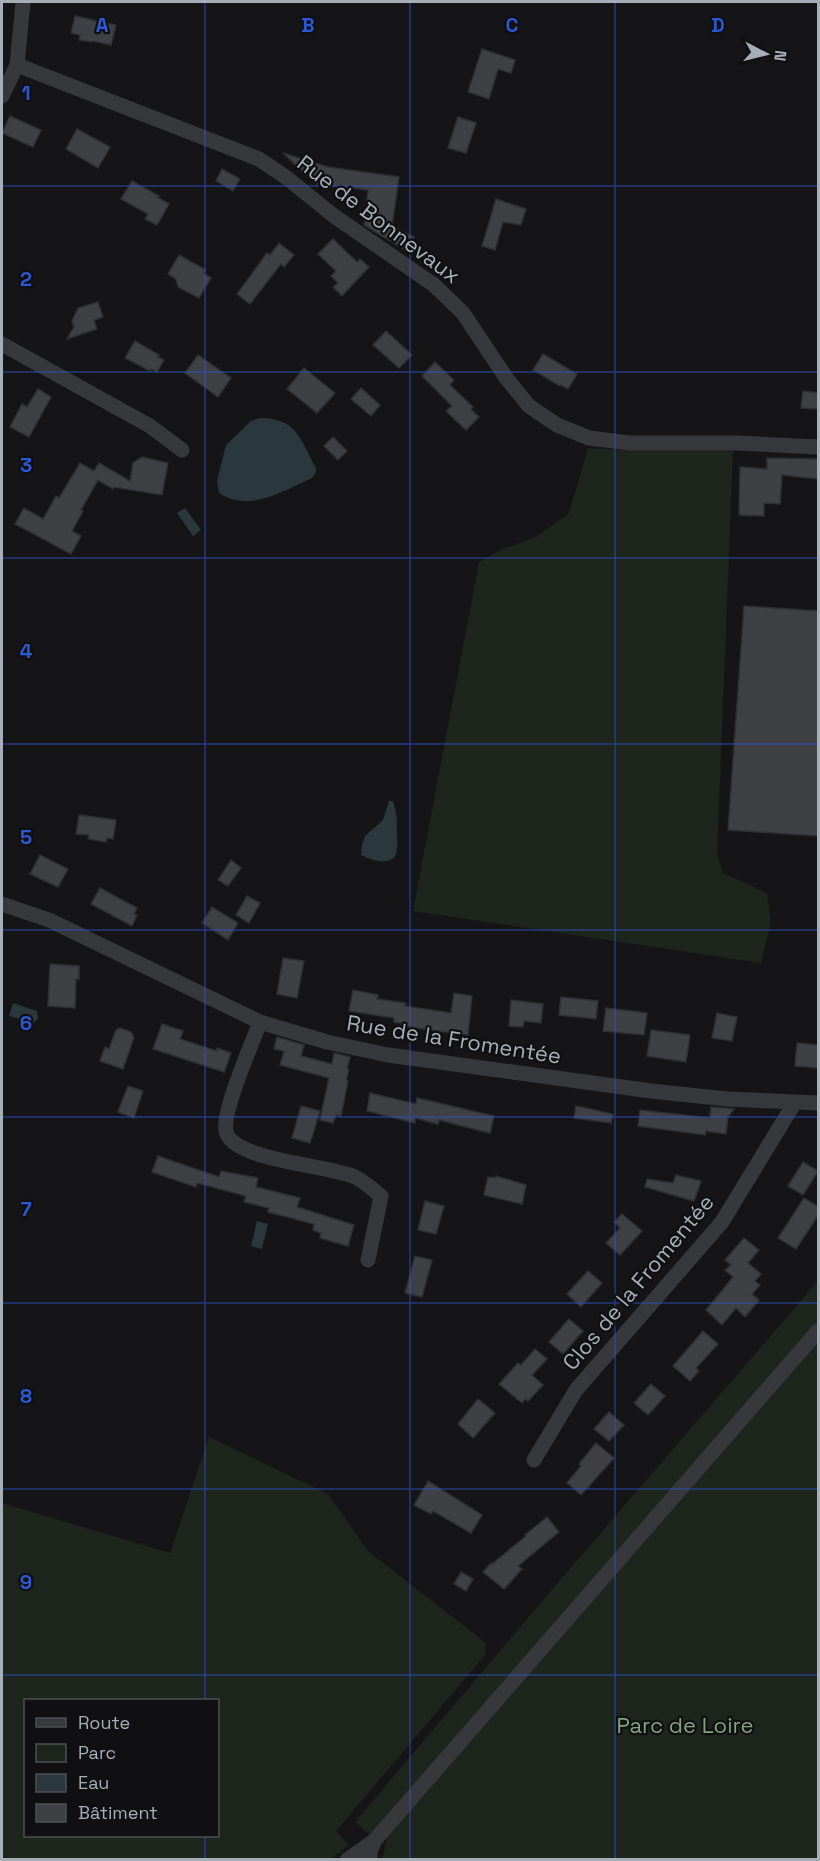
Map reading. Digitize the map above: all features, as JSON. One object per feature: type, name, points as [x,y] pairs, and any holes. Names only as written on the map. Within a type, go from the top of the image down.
[{"type":"street","points":[[2,96],[17,66],[23,2]]},
{"type":"street","name":"Rue de Bonnevaux","points":[[17,66],[259,159],[287,178],[334,216],[434,285],[463,313],[507,379],[529,406],[557,425],[589,438],[630,443],[737,443],[819,447]]},
{"type":"street","points":[[2,344],[150,426],[182,450]]},
{"type":"street","name":"Rue de la Fromentée","points":[[2,904],[49,920],[260,1022],[327,1042],[388,1055],[651,1091],[727,1099],[819,1103]]},
{"type":"street","points":[[260,1022],[226,1114],[226,1132],[234,1144],[253,1152],[355,1177],[381,1196],[368,1260]]},
{"type":"street","name":"Clos de la Fromentée","points":[[534,1461],[576,1390],[722,1222],[795,1102]]},
{"type":"street","points":[[347,1860],[375,1840],[819,1331]]},
{"type":"street","points":[[370,1860],[370,1851],[375,1840]]},
{"type":"green space","points":[[588,448],[641,451],[733,451],[717,855],[723,873],[767,893],[771,923],[761,963],[413,911],[479,562],[503,549],[536,537],[569,513]]},
{"type":"green space","points":[[818,1281],[818,1324],[372,1837],[355,1822]]},
{"type":"green space","name":"Parc de Loire","points":[[818,1339],[818,1859],[382,1860],[387,1838],[400,1820]]},
{"type":"green space","points":[[209,1437],[328,1494],[369,1552],[486,1643],[485,1655],[336,1831],[349,1845],[330,1859],[2,1859],[2,1503],[170,1553]]},
{"type":"water","points":[[260,418],[272,419],[290,426],[301,439],[316,472],[312,478],[266,498],[242,501],[230,499],[219,493],[217,481],[226,445],[251,421]]},
{"type":"water","points":[[185,508],[201,530],[193,536],[177,513]]},
{"type":"water","points":[[389,801],[393,801],[396,814],[396,854],[385,861],[361,855],[365,836],[383,820]]},
{"type":"water","points":[[13,1003],[37,1011],[38,1019],[33,1023],[9,1016]]},
{"type":"water","points":[[257,1221],[268,1224],[262,1249],[251,1246]]},
{"type":"building","points":[[75,16],[116,25],[111,45],[79,40],[80,35],[71,33]]},
{"type":"building","points":[[482,49],[515,60],[511,73],[498,69],[489,99],[468,92]]},
{"type":"building","points":[[10,116],[41,130],[33,147],[2,133]]},
{"type":"building","points":[[458,117],[476,123],[466,153],[448,148]]},
{"type":"building","points":[[77,129],[110,147],[98,168],[66,149]]},
{"type":"building","points":[[283,153],[328,167],[399,177],[392,226],[414,237],[407,252],[364,225],[368,190],[316,184]]},
{"type":"building","points":[[222,169],[240,179],[233,191],[216,181]]},
{"type":"building","points":[[132,181],[169,204],[157,225],[145,219],[148,214],[121,199]]},
{"type":"building","points":[[496,199],[526,209],[521,225],[503,222],[495,250],[482,246]]},
{"type":"building","points":[[333,239],[357,262],[360,259],[369,267],[342,296],[333,287],[338,283],[331,276],[336,271],[318,254]]},
{"type":"building","points":[[279,243],[294,255],[284,267],[281,264],[250,304],[237,294],[267,253],[270,255]]},
{"type":"building","points":[[179,255],[206,270],[203,273],[211,278],[199,298],[178,287],[176,279],[168,274]]},
{"type":"building","points":[[98,302],[103,317],[94,320],[97,329],[67,339],[74,327],[72,321],[78,308]]},
{"type":"building","points":[[386,331],[412,355],[399,368],[373,345]]},
{"type":"building","points":[[135,341],[164,360],[157,372],[151,369],[150,371],[125,358]]},
{"type":"building","points":[[543,354],[577,374],[568,389],[533,370]]},
{"type":"building","points":[[198,355],[231,378],[218,397],[185,373]]},
{"type":"building","points":[[435,362],[454,380],[450,385],[473,407],[471,409],[479,417],[466,430],[446,411],[452,406],[422,376]]},
{"type":"building","points":[[304,368],[335,393],[317,413],[287,389]]},
{"type":"building","points":[[361,388],[380,405],[371,416],[351,399]]},
{"type":"building","points":[[38,389],[51,397],[29,437],[10,427],[22,404],[27,407]]},
{"type":"building","points":[[803,391],[819,393],[819,409],[801,408]]},
{"type":"building","points":[[333,437],[347,451],[338,460],[324,446]]},
{"type":"building","points":[[142,457],[168,463],[162,495],[114,487],[113,489],[98,480],[72,531],[81,536],[71,554],[15,524],[24,508],[43,519],[56,496],[59,498],[80,463],[94,471],[99,463],[130,481],[133,463]]},
{"type":"building","points":[[767,458],[819,459],[819,479],[782,475],[780,504],[764,503],[764,516],[739,515],[740,467],[767,469]]},
{"type":"building","points":[[744,606],[819,611],[819,836],[728,830]]},
{"type":"building","points":[[79,815],[116,820],[113,839],[107,838],[106,842],[88,839],[89,835],[76,834]]},
{"type":"building","points":[[40,855],[68,869],[58,887],[30,874]]},
{"type":"building","points":[[231,860],[241,868],[228,886],[218,880]]},
{"type":"building","points":[[100,888],[137,908],[134,914],[137,915],[132,926],[91,904]]},
{"type":"building","points":[[247,896],[260,903],[249,923],[236,915]]},
{"type":"building","points":[[212,907],[238,923],[228,940],[202,923]]},
{"type":"building","points":[[283,958],[304,961],[297,998],[277,994]]},
{"type":"building","points":[[50,964],[79,966],[75,1008],[48,1006]]},
{"type":"building","points":[[353,990],[378,995],[377,999],[406,1003],[405,1006],[451,1013],[454,993],[472,996],[468,1035],[401,1026],[401,1023],[394,1022],[394,1018],[349,1011]]},
{"type":"building","points":[[561,997],[598,1001],[596,1019],[559,1015]]},
{"type":"building","points":[[511,1000],[543,1004],[541,1023],[524,1021],[523,1027],[509,1026]]},
{"type":"building","points":[[606,1008],[647,1013],[644,1035],[603,1031]]},
{"type":"building","points":[[717,1013],[737,1017],[732,1041],[712,1038]]},
{"type":"building","points":[[162,1024],[183,1031],[180,1039],[231,1053],[224,1072],[153,1049]]},
{"type":"building","points":[[120,1028],[131,1032],[134,1037],[123,1069],[100,1061],[105,1047],[109,1049],[116,1030]]},
{"type":"building","points":[[651,1030],[690,1035],[686,1062],[647,1056]]},
{"type":"building","points":[[277,1037],[304,1045],[301,1056],[332,1064],[334,1053],[350,1057],[341,1116],[336,1115],[333,1123],[320,1120],[329,1078],[280,1065],[284,1051],[274,1049]]},
{"type":"building","points":[[797,1043],[819,1045],[819,1068],[795,1066]]},
{"type":"building","points":[[128,1086],[143,1091],[134,1118],[118,1112]]},
{"type":"building","points":[[370,1093],[416,1104],[417,1098],[494,1116],[490,1133],[439,1120],[438,1124],[415,1118],[415,1123],[367,1111]]},
{"type":"building","points":[[301,1106],[320,1111],[310,1143],[292,1138]]},
{"type":"building","points":[[576,1106],[613,1114],[611,1123],[574,1118]]},
{"type":"building","points":[[711,1107],[734,1109],[728,1117],[726,1134],[706,1131],[705,1135],[638,1126],[640,1110],[710,1118]]},
{"type":"building","points":[[158,1156],[219,1177],[221,1171],[258,1178],[256,1187],[300,1198],[297,1207],[354,1225],[348,1246],[320,1238],[321,1233],[313,1230],[314,1224],[268,1212],[269,1208],[244,1202],[246,1196],[197,1183],[196,1187],[152,1172]]},
{"type":"building","points":[[803,1162],[818,1171],[803,1195],[788,1186]]},
{"type":"building","points":[[676,1175],[701,1181],[694,1201],[645,1187],[647,1179],[673,1183]]},
{"type":"building","points":[[496,1176],[526,1185],[522,1204],[484,1195],[488,1177],[496,1178]]},
{"type":"building","points":[[804,1198],[819,1207],[819,1214],[796,1249],[778,1238]]},
{"type":"building","points":[[425,1201],[444,1206],[436,1234],[418,1230]]},
{"type":"building","points":[[622,1214],[642,1231],[620,1255],[606,1243],[620,1228],[614,1222]]},
{"type":"building","points":[[744,1238],[759,1250],[748,1263],[761,1274],[755,1281],[760,1285],[752,1294],[759,1300],[745,1317],[736,1308],[722,1325],[706,1310],[733,1277],[725,1270],[731,1265],[725,1260]]},
{"type":"building","points":[[415,1256],[432,1260],[422,1297],[405,1293]]},
{"type":"building","points":[[588,1271],[602,1283],[581,1307],[567,1294]]},
{"type":"building","points":[[569,1319],[583,1331],[563,1354],[549,1342]]},
{"type":"building","points":[[703,1331],[718,1344],[696,1368],[699,1371],[690,1381],[673,1366]]},
{"type":"building","points":[[535,1349],[547,1359],[532,1375],[543,1385],[528,1401],[525,1399],[522,1403],[499,1384],[518,1363],[521,1365]]},
{"type":"building","points":[[651,1384],[665,1396],[648,1415],[634,1403]]},
{"type":"building","points":[[478,1399],[495,1413],[473,1438],[458,1424]]},
{"type":"building","points":[[609,1412],[624,1425],[609,1441],[594,1429]]},
{"type":"building","points":[[596,1443],[614,1458],[581,1495],[567,1483]]},
{"type":"building","points":[[428,1481],[482,1515],[471,1533],[433,1511],[431,1514],[414,1505]]},
{"type":"building","points":[[547,1517],[559,1532],[518,1566],[522,1569],[504,1589],[483,1572],[491,1563]]},
{"type":"building","points":[[461,1572],[473,1579],[466,1591],[454,1584]]}]
